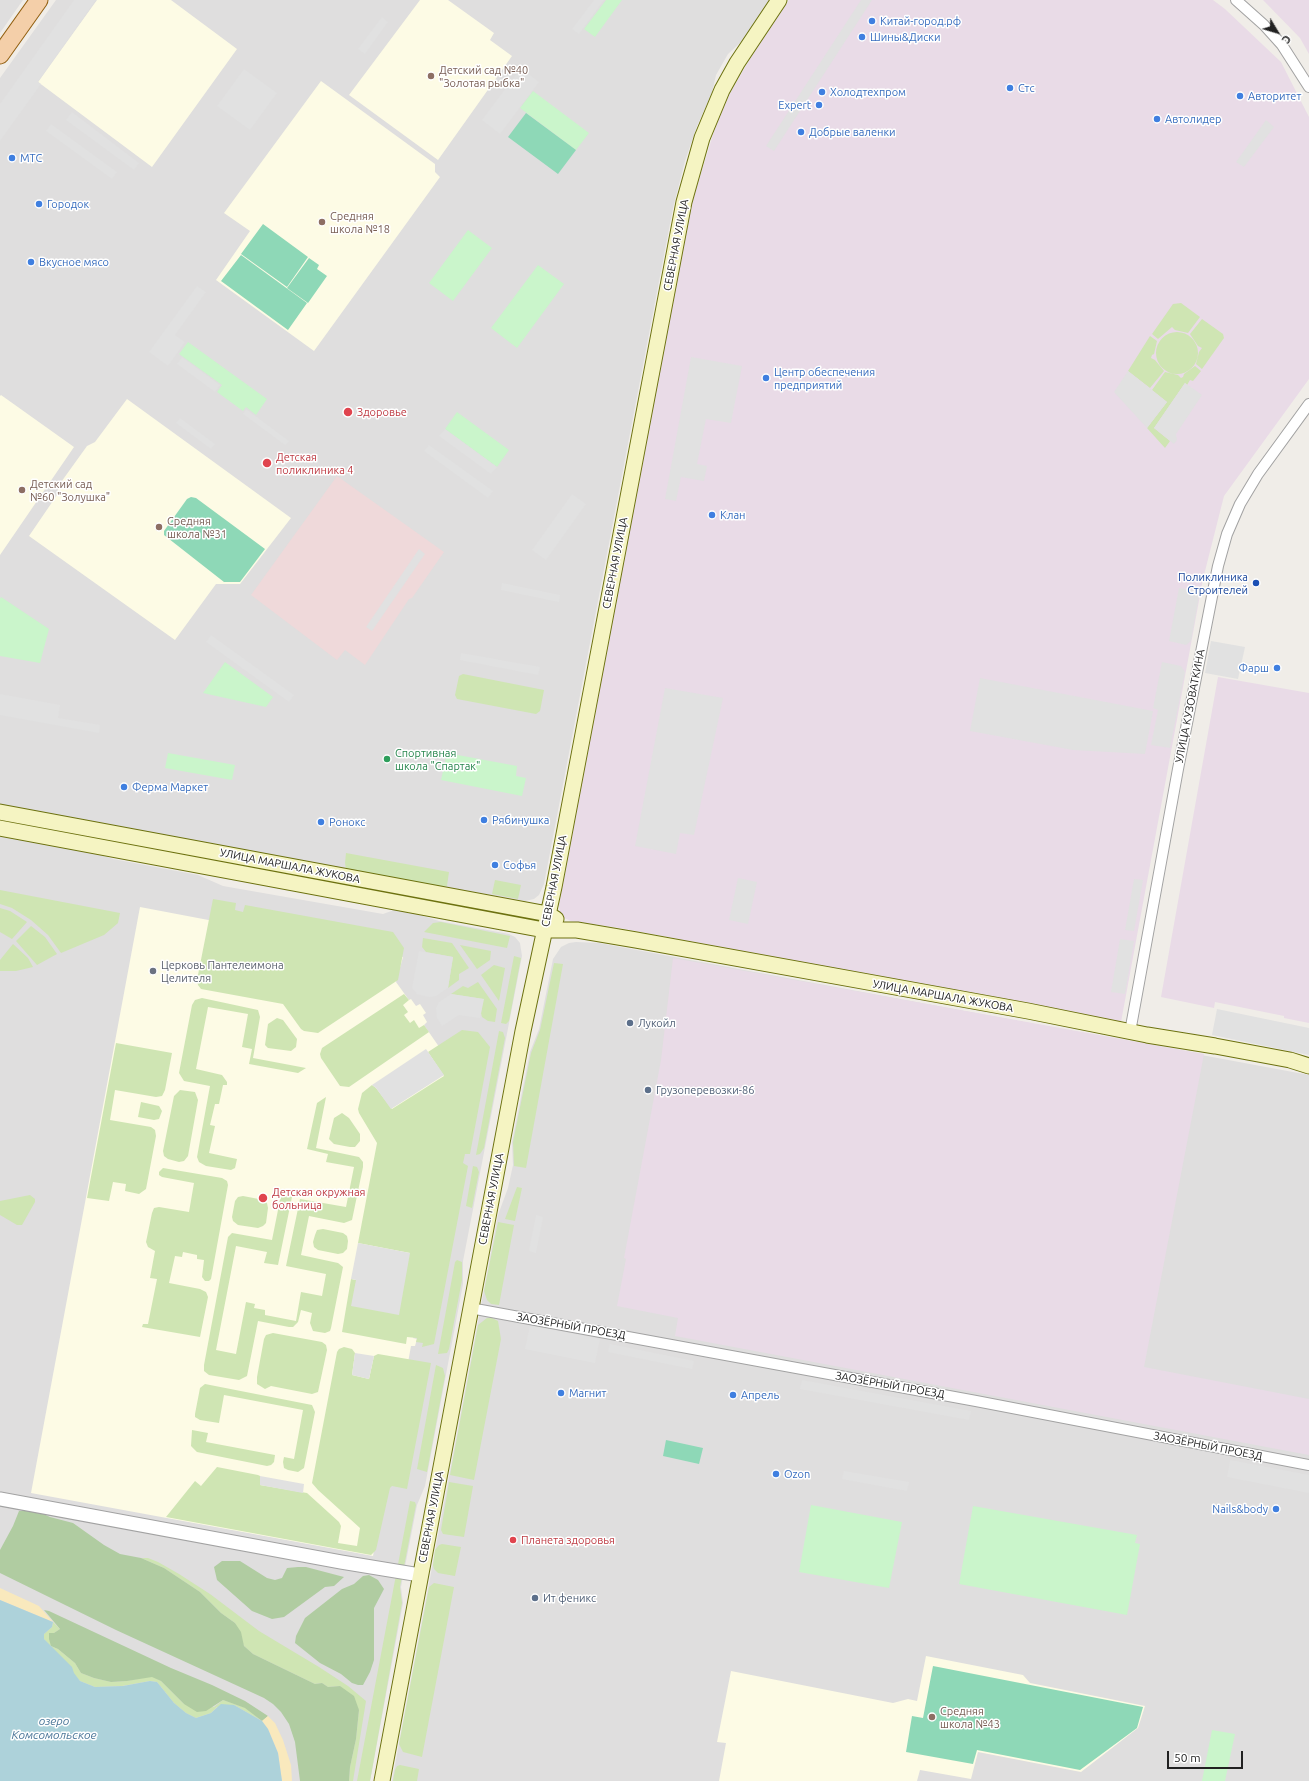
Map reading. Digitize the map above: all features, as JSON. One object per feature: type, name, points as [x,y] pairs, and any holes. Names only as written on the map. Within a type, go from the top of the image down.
[{"type":"main road","points":[[0,56],[40,0]]},
{"type":"main road","name":"СЕВЕРНАЯ УЛИЦА","points":[[382,1781],[523,1031],[548,914],[655,348],[690,180],[702,138],[722,90],[737,63],[779,0]]},
{"type":"main road","name":"УЛИЦА МАРШАЛА ЖУКОВА","points":[[0,812],[548,914],[577,930]]},
{"type":"main road","name":"УЛИЦА МАРШАЛА ЖУКОВА","points":[[0,828],[544,930],[577,930],[1020,1010],[1130,1032],[1290,1060],[1309,1066]]},
{"type":"main road","points":[[456,914],[458,898]]},
{"type":"street","points":[[1236,0],[1264,25],[1282,45],[1309,87]]},
{"type":"street","name":"УЛИЦА КУЗОВАТКИНА","points":[[1130,1032],[1205,626],[1219,560],[1228,531],[1240,504],[1258,474],[1309,404]]},
{"type":"street","name":"ЗАОЗЁРНЫЙ ПРОЕЗД","points":[[470,1308],[969,1400],[1309,1465]]},
{"type":"street","points":[[0,1499],[334,1561],[420,1575]]},
{"type":"shaded area","points":[[0,0],[23,0],[0,33]]},
{"type":"shaded area","points":[[56,0],[769,0],[743,40],[728,54],[716,75],[712,93],[697,126],[685,161],[673,208],[544,884],[539,895],[534,899],[525,901],[445,887],[425,887],[0,808],[0,78]]},
{"type":"shaded area","points":[[74,0],[96,0],[38,82],[41,84],[0,141],[0,104]]},
{"type":"shaded area","points":[[97,0],[171,0],[237,49],[152,167],[38,82]]},
{"type":"shaded area","name":"Детский сад №40 \"Золотая рыбка\"","points":[[420,0],[448,0],[494,33],[490,40],[512,56],[438,160],[349,95]]},
{"type":"shaded area","points":[[594,0],[604,0],[579,34],[572,29]]},
{"type":"shaded area","points":[[789,0],[1213,0],[1225,9],[1281,62],[1309,117],[1309,379],[1224,496],[1203,579],[1121,1022],[620,928],[571,921],[564,918],[560,913],[559,905],[690,209],[716,125],[725,102],[759,43]]},
{"type":"shaded area","points":[[861,0],[872,0],[774,151],[766,146]]},
{"type":"shaded area","points":[[1263,0],[1309,0],[1309,54],[1300,38]]},
{"type":"shaded area","points":[[382,17],[388,22],[365,54],[358,49]]},
{"type":"shaded area","points":[[521,68],[539,82],[500,134],[482,120]]},
{"type":"shaded area","points":[[244,69],[277,93],[250,130],[217,106]]},
{"type":"shaded area","name":"Средняя школа №18","points":[[321,81],[435,164],[435,172],[440,177],[314,351],[216,280],[250,231],[224,213]]},
{"type":"shaded area","points":[[72,112],[139,163],[134,170],[66,120]]},
{"type":"shaded area","points":[[1266,120],[1274,127],[1244,167],[1236,162]]},
{"type":"shaded area","points":[[51,124],[117,172],[112,179],[46,131]]},
{"type":"shaded area","points":[[197,286],[206,292],[175,335],[185,342],[168,366],[149,352]]},
{"type":"shaded area","points":[[182,357],[220,385],[215,392],[177,364]]},
{"type":"shaded area","points":[[691,357],[742,366],[731,423],[706,419],[697,464],[707,466],[704,481],[681,477],[676,501],[665,499]]},
{"type":"shaded area","points":[[1128,371],[1167,402],[1147,428],[1114,392]]},
{"type":"shaded area","points":[[1185,383],[1202,395],[1176,434],[1177,440],[1174,444],[1154,428]]},
{"type":"shaded area","name":"Детский сад №60 \"Золушка\"","points":[[1,395],[74,447],[0,555],[0,396]]},
{"type":"shaded area","name":"Средняя школа №31","points":[[127,399],[291,518],[240,584],[216,584],[175,640],[29,536],[57,495],[59,485],[87,446],[95,442]]},
{"type":"shaded area","points":[[246,409],[289,441],[285,445],[243,414]]},
{"type":"shaded area","points":[[180,418],[215,444],[211,449],[176,423]]},
{"type":"shaded area","points":[[445,429],[497,467],[491,474],[439,436]]},
{"type":"shaded area","points":[[429,445],[493,491],[488,498],[424,451]]},
{"type":"shaded area","points":[[337,476],[444,552],[412,598],[409,599],[365,665],[345,650],[337,660],[251,595]]},
{"type":"shaded area","points":[[572,494],[586,504],[546,560],[532,550]]},
{"type":"shaded area","points":[[419,549],[425,554],[372,631],[366,627]]},
{"type":"shaded area","points":[[502,583],[560,595],[559,602],[501,590]]},
{"type":"shaded area","points":[[1179,588],[1200,591],[1191,641],[1186,645],[1169,641]]},
{"type":"shaded area","points":[[211,635],[294,695],[289,702],[206,642]]},
{"type":"shaded area","points":[[1211,641],[1245,647],[1238,679],[1205,673]]},
{"type":"shaded area","points":[[461,653],[540,667],[538,675],[460,660]]},
{"type":"shaded area","points":[[1162,662],[1181,666],[1185,672],[1170,748],[1151,745],[1158,710],[1153,708]]},
{"type":"shaded area","points":[[1218,677],[1309,693],[1309,1023],[1284,1018],[1284,1016],[1215,1002],[1214,1008],[1161,997]]},
{"type":"shaded area","points":[[980,678],[1153,711],[1145,754],[1073,750],[970,731]]},
{"type":"shaded area","points":[[665,688],[723,698],[694,835],[680,833],[676,854],[635,846]]},
{"type":"shaded area","points":[[0,694],[60,705],[58,718],[100,725],[99,733],[0,715]]},
{"type":"shaded area","points":[[0,835],[92,852],[113,859],[198,875],[223,886],[383,914],[397,909],[404,910],[439,921],[509,934],[515,937],[520,943],[522,956],[463,1261],[463,1284],[425,1486],[417,1505],[401,1587],[403,1603],[370,1781],[0,1781]]},
{"type":"shaded area","points":[[738,878],[757,882],[748,924],[729,920]]},
{"type":"shaded area","points":[[1134,879],[1143,880],[1134,931],[1125,930]]},
{"type":"shaded area","name":"Детская окружная больница","points":[[140,907],[403,957],[396,982],[409,1000],[411,999],[416,1006],[420,1004],[426,1013],[423,1015],[427,1022],[424,1025],[444,1054],[466,1059],[413,1338],[417,1339],[415,1346],[411,1346],[373,1556],[31,1493]]},
{"type":"shaded area","points":[[1120,939],[1134,941],[1125,994],[1111,992]]},
{"type":"shaded area","points":[[569,943],[599,943],[1309,1075],[1309,1781],[392,1781],[498,1215],[508,1188],[513,1165],[512,1142],[530,1052],[539,1029],[553,959],[561,947]]},
{"type":"shaded area","points":[[419,951],[453,957],[448,988],[436,996],[429,997],[417,994],[412,988]]},
{"type":"shaded area","points":[[673,958],[1204,1054],[1144,1367],[1309,1399],[1309,1455],[675,1336],[678,1318],[617,1306],[626,1259],[624,1258],[661,1060]]},
{"type":"shaded area","points":[[451,994],[484,999],[480,1018],[459,1015],[442,1026],[437,1018],[436,1008],[439,1002]]},
{"type":"shaded area","points":[[1217,1009],[1309,1028],[1309,1055],[1212,1035]]},
{"type":"shaded area","points":[[426,1049],[444,1075],[391,1109],[376,1088],[372,1085]]},
{"type":"shaded area","points":[[536,1215],[543,1217],[536,1253],[529,1251]]},
{"type":"shaded area","points":[[358,1243],[410,1253],[399,1315],[351,1306],[356,1280],[351,1279]]},
{"type":"shaded area","points":[[530,1325],[600,1339],[595,1363],[525,1349]]},
{"type":"shaded area","points":[[610,1344],[694,1361],[692,1369],[608,1352]]},
{"type":"shaded area","points":[[355,1353],[374,1356],[369,1379],[352,1375]]},
{"type":"shaded area","points":[[802,1380],[971,1411],[969,1420],[800,1389]]},
{"type":"shaded area","points":[[1230,1460],[1309,1475],[1309,1493],[1227,1477]]},
{"type":"shaded area","points":[[844,1471],[909,1482],[907,1491],[842,1479]]},
{"type":"shaded area","points":[[260,1476],[304,1484],[303,1493],[260,1485]]},
{"type":"shaded area","name":"Средняя школа №43","points":[[926,1656],[1023,1675],[1030,1683],[1145,1706],[1138,1728],[1081,1772],[978,1752],[971,1779],[920,1770],[917,1781],[719,1781],[726,1743],[717,1742],[731,1671],[893,1703],[908,1699],[917,1701]]},
{"type":"green space","points":[[606,0],[622,0],[595,37],[584,29]]},
{"type":"green space","points":[[533,91],[589,133],[576,150],[520,108]]},
{"type":"green space","points":[[526,113],[576,150],[558,174],[508,137]]},
{"type":"green space","points":[[263,224],[308,257],[287,287],[241,254]]},
{"type":"green space","points":[[468,230],[492,248],[453,301],[429,283]]},
{"type":"green space","points":[[241,255],[307,303],[288,330],[221,281]]},
{"type":"green space","points":[[309,258],[319,265],[317,269],[327,276],[308,303],[287,288]]},
{"type":"green space","points":[[538,265],[564,284],[517,348],[491,328]]},
{"type":"green space","points":[[1181,303],[1200,317],[1188,333],[1175,330],[1172,327],[1158,339],[1152,334],[1173,304]]},
{"type":"green space","points":[[1202,319],[1223,334],[1224,338],[1202,369],[1196,364],[1199,352],[1202,348],[1198,346],[1190,334]]},
{"type":"green space","points":[[1177,332],[1192,338],[1198,353],[1192,368],[1177,374],[1162,368],[1156,353],[1162,338]]},
{"type":"green space","points":[[1150,336],[1157,341],[1154,354],[1151,358],[1155,360],[1164,371],[1150,388],[1128,371]]},
{"type":"green space","points":[[188,342],[267,399],[256,415],[246,407],[243,411],[217,392],[222,385],[179,354]]},
{"type":"green space","points":[[1195,366],[1201,371],[1193,381],[1190,380],[1187,385],[1185,383],[1154,428],[1170,441],[1165,448],[1147,428],[1167,402],[1152,390],[1165,372],[1178,375],[1181,378]]},
{"type":"green space","points":[[457,412],[509,450],[497,467],[445,429]]},
{"type":"green space","points":[[191,497],[196,498],[265,549],[240,582],[224,582],[164,535],[164,531],[187,499]]},
{"type":"green space","points":[[1,597],[49,629],[40,663],[0,656]]},
{"type":"green space","points":[[225,662],[273,697],[266,707],[203,693]]},
{"type":"green space","points":[[463,674],[544,690],[540,711],[536,714],[457,699],[455,695],[459,676]]},
{"type":"green space","points":[[168,753],[235,765],[232,780],[165,768]]},
{"type":"green space","points":[[447,753],[517,766],[516,776],[526,778],[522,796],[441,780]]},
{"type":"green space","points":[[97,836],[442,901],[441,905],[96,840]]},
{"type":"green space","points":[[346,853],[449,872],[447,886],[425,886],[346,869]]},
{"type":"green space","points":[[495,880],[521,885],[518,899],[492,894]]},
{"type":"green space","points":[[0,890],[120,913],[118,923],[104,935],[61,953],[48,935],[31,920],[12,908],[0,904]]},
{"type":"green space","points":[[213,899],[236,903],[235,910],[243,912],[245,905],[393,932],[404,948],[398,980],[318,1033],[304,1031],[301,1029],[283,1004],[201,989],[197,980]]},
{"type":"green space","points":[[0,908],[10,911],[27,922],[12,939],[0,932]]},
{"type":"green space","points":[[441,922],[510,936],[507,948],[424,932],[433,923]]},
{"type":"green space","points":[[31,926],[45,937],[57,954],[37,965],[16,941]]},
{"type":"green space","points":[[423,938],[452,943],[469,968],[459,974],[459,980],[448,988],[453,957],[426,952],[422,947]]},
{"type":"green space","points":[[13,944],[28,958],[33,967],[16,971],[0,971],[0,960]]},
{"type":"green space","points":[[460,945],[491,951],[490,960],[477,969]]},
{"type":"green space","points":[[514,956],[521,958],[509,1021],[506,1024],[501,1023]]},
{"type":"green space","points":[[554,963],[563,964],[526,1168],[514,1166],[513,1142],[531,1053],[540,1030]]},
{"type":"green space","points":[[494,965],[505,968],[499,1001],[481,975]]},
{"type":"green space","points":[[478,982],[497,1009],[495,1022],[488,1021],[482,1017],[481,1013],[483,999],[451,994],[463,986],[468,988]]},
{"type":"green space","points":[[404,994],[409,1000],[403,1005],[408,1012],[404,1015],[410,1023],[414,1020],[419,1028],[424,1025],[429,1032],[349,1087],[340,1086],[321,1058],[320,1054],[322,1048]]},
{"type":"green space","points":[[202,998],[258,1010],[260,1017],[253,1058],[306,1068],[298,1073],[249,1064],[252,1049],[242,1047],[248,1014],[208,1007],[196,1069],[222,1075],[227,1082],[227,1085],[223,1085],[219,1104],[215,1104],[210,1125],[215,1126],[209,1153],[237,1159],[235,1168],[231,1170],[206,1166],[199,1162],[197,1157],[210,1086],[184,1081],[179,1073],[192,1005],[195,1000]]},
{"type":"green space","points":[[277,1018],[283,1020],[297,1039],[296,1047],[291,1051],[268,1048],[265,1045],[268,1024]]},
{"type":"green space","points":[[462,1030],[478,1032],[490,1047],[470,1154],[465,1154],[463,1163],[468,1166],[434,1344],[422,1347],[423,1343],[416,1342],[417,1338],[407,1337],[406,1344],[342,1332],[351,1279],[356,1280],[410,1253],[358,1243],[377,1143],[359,1113],[358,1109],[362,1093],[372,1085],[392,1109],[444,1076],[428,1052]]},
{"type":"green space","points":[[499,1031],[503,1032],[505,1038],[484,1148],[480,1154],[476,1155]]},
{"type":"green space","points":[[116,1043],[172,1053],[165,1090],[162,1096],[156,1097],[115,1090],[110,1120],[151,1127],[155,1130],[156,1136],[146,1189],[139,1194],[125,1191],[126,1184],[113,1182],[109,1201],[87,1198]]},
{"type":"green space","points":[[180,1090],[195,1092],[198,1100],[188,1156],[184,1161],[179,1162],[168,1159],[164,1156],[163,1151],[174,1096]]},
{"type":"green space","points":[[326,1097],[316,1148],[359,1157],[363,1162],[352,1220],[344,1223],[309,1216],[301,1255],[338,1263],[343,1267],[330,1331],[325,1333],[313,1331],[310,1323],[312,1313],[301,1310],[298,1322],[293,1327],[258,1321],[247,1376],[239,1380],[209,1375],[204,1371],[204,1365],[228,1237],[232,1233],[272,1240],[281,1195],[292,1197],[278,1265],[264,1263],[267,1252],[236,1246],[216,1350],[236,1354],[246,1302],[255,1304],[254,1308],[265,1310],[265,1315],[296,1321],[301,1292],[322,1296],[326,1274],[286,1266],[300,1199],[346,1207],[354,1167],[326,1162],[328,1154],[307,1149],[317,1103]]},
{"type":"green space","points":[[141,1102],[159,1106],[162,1111],[159,1119],[154,1120],[138,1117]]},
{"type":"green space","points":[[342,1113],[349,1118],[360,1134],[360,1141],[355,1147],[334,1144],[329,1139],[334,1118]]},
{"type":"green space","points":[[473,1166],[477,1167],[479,1172],[472,1208],[466,1206]]},
{"type":"green space","points":[[163,1168],[222,1178],[227,1181],[228,1185],[211,1279],[209,1281],[205,1281],[202,1277],[204,1260],[197,1259],[197,1255],[183,1252],[182,1257],[175,1256],[169,1283],[200,1289],[206,1292],[208,1297],[200,1337],[142,1327],[143,1324],[148,1324],[157,1279],[150,1278],[155,1251],[148,1247],[146,1242],[152,1213],[154,1208],[159,1207],[189,1212],[194,1183],[162,1177],[159,1175],[159,1172]]},
{"type":"green space","points":[[517,1187],[522,1188],[515,1221],[505,1219]]},
{"type":"green space","points":[[30,1195],[35,1199],[35,1202],[22,1225],[17,1225],[0,1215],[0,1201]]},
{"type":"green space","points":[[243,1196],[264,1200],[267,1203],[268,1208],[266,1223],[263,1226],[258,1228],[238,1225],[233,1221],[232,1217],[235,1201],[238,1197]]},
{"type":"green space","points":[[498,1222],[514,1225],[499,1305],[491,1304],[487,1300],[484,1291]]},
{"type":"green space","points":[[323,1229],[343,1233],[347,1236],[347,1249],[343,1253],[338,1254],[318,1250],[314,1247],[313,1242],[317,1230]]},
{"type":"green space","points":[[457,1260],[462,1262],[462,1280],[449,1349],[447,1353],[438,1354],[455,1262]]},
{"type":"green space","points":[[487,1318],[492,1318],[498,1321],[501,1339],[474,1480],[450,1475],[478,1325]]},
{"type":"green space","points":[[273,1333],[322,1342],[326,1345],[327,1350],[318,1392],[312,1394],[271,1386],[265,1389],[257,1384],[264,1339],[266,1335]]},
{"type":"green space","points":[[344,1347],[352,1349],[355,1353],[352,1375],[369,1379],[374,1356],[378,1354],[431,1363],[407,1489],[392,1486],[390,1488],[376,1550],[371,1555],[166,1517],[195,1481],[201,1486],[217,1467],[258,1475],[260,1476],[260,1485],[307,1493],[339,1522],[341,1526],[338,1543],[357,1546],[360,1528],[312,1483],[337,1352],[339,1349]]},
{"type":"green space","points":[[436,1365],[443,1368],[445,1376],[427,1472],[417,1469]]},
{"type":"green space","points":[[205,1384],[312,1405],[315,1412],[304,1468],[298,1472],[288,1470],[284,1468],[283,1462],[284,1457],[294,1459],[303,1410],[224,1395],[219,1423],[200,1420],[195,1417],[195,1414],[200,1388]]},
{"type":"green space","points":[[192,1430],[208,1433],[206,1442],[275,1455],[274,1462],[267,1466],[197,1452],[191,1446]]},
{"type":"green space","points":[[666,1440],[703,1448],[699,1464],[663,1456]]},
{"type":"green space","points":[[449,1482],[473,1486],[464,1537],[443,1534],[441,1530]]},
{"type":"green space","points":[[410,1501],[415,1502],[416,1505],[400,1587],[402,1603],[370,1781],[357,1781]]},
{"type":"green space","points":[[811,1505],[902,1522],[889,1588],[799,1572]]},
{"type":"green space","points":[[973,1506],[1137,1535],[1135,1543],[1140,1544],[1127,1615],[959,1584]]},
{"type":"green space","points":[[19,1511],[37,1511],[50,1517],[73,1523],[104,1545],[120,1554],[141,1558],[164,1568],[200,1592],[221,1613],[235,1623],[241,1632],[244,1646],[253,1654],[315,1684],[322,1683],[328,1687],[340,1686],[354,1696],[359,1710],[349,1781],[300,1781],[295,1742],[289,1724],[281,1712],[264,1698],[116,1630],[0,1573],[0,1550]]},
{"type":"green space","points":[[442,1544],[461,1547],[455,1576],[438,1573],[434,1569],[433,1565],[435,1550]]},
{"type":"green space","points":[[141,1558],[148,1558],[158,1562],[179,1574],[210,1594],[259,1631],[348,1686],[366,1701],[353,1781],[349,1781],[350,1767],[356,1739],[359,1710],[340,1686],[328,1687],[322,1683],[315,1684],[253,1654],[244,1646],[235,1623],[221,1613],[200,1592],[164,1568]]},
{"type":"green space","points":[[222,1561],[240,1561],[267,1578],[275,1580],[282,1578],[287,1568],[298,1567],[306,1567],[344,1577],[334,1586],[325,1587],[284,1617],[272,1619],[252,1611],[217,1580],[214,1567]]},
{"type":"green space","points":[[369,1575],[378,1580],[384,1589],[374,1608],[374,1660],[363,1685],[358,1685],[352,1683],[341,1674],[320,1663],[295,1643],[296,1636],[305,1618],[342,1589],[354,1584],[363,1576]]},
{"type":"green space","points":[[434,1583],[454,1587],[422,1757],[403,1752],[399,1744],[429,1587]]},
{"type":"green space","points":[[44,1610],[212,1685],[245,1701],[268,1716],[262,1721],[245,1708],[223,1700],[206,1711],[197,1712],[184,1704],[161,1681],[152,1677],[111,1682],[81,1673],[75,1663],[58,1649],[51,1646],[49,1633],[54,1633],[60,1629]]},
{"type":"green space","points":[[53,1622],[60,1629],[54,1633],[51,1646],[58,1649],[75,1663],[81,1673],[111,1682],[127,1681],[152,1676],[161,1681],[184,1704],[214,1707],[223,1700],[246,1708],[262,1721],[234,1705],[217,1707],[211,1713],[196,1718],[186,1713],[174,1703],[157,1682],[150,1681],[122,1686],[95,1687],[80,1681],[44,1639],[44,1634],[52,1627]]},
{"type":"green space","points":[[933,1666],[1143,1707],[1137,1728],[1080,1770],[977,1750],[973,1764],[906,1752],[912,1716],[923,1718]]},
{"type":"green space","points":[[1212,1730],[1235,1734],[1225,1781],[1202,1781]]},
{"type":"green space","points":[[400,1765],[419,1769],[417,1781],[393,1781],[395,1770],[397,1766]]},
{"type":"sand","points":[[0,1588],[39,1606],[53,1622],[0,1600]]},
{"type":"sand","points":[[268,1716],[275,1723],[283,1740],[291,1765],[292,1781],[282,1781],[278,1753],[268,1729],[262,1721]]},
{"type":"water","name":"озеро Комсомольское","points":[[0,1600],[53,1622],[52,1627],[44,1634],[44,1639],[72,1667],[74,1673],[80,1681],[95,1687],[123,1686],[150,1681],[157,1682],[174,1703],[186,1713],[196,1718],[211,1713],[221,1704],[234,1705],[262,1721],[268,1729],[278,1753],[282,1781],[0,1781]]},
{"type":"place","name":"Китай-город.рф","points":[[872,21]]},
{"type":"place","name":"Шины&Диски","points":[[862,37]]},
{"type":"place","name":"Детский сад №40 \"Золотая рыбка\"","points":[[431,76]]},
{"type":"place","name":"Стс","points":[[1010,88]]},
{"type":"place","name":"Холодтехпром","points":[[822,92]]},
{"type":"place","name":"Авторитет","points":[[1240,96]]},
{"type":"place","name":"Expert","points":[[819,105]]},
{"type":"place","name":"Автолидер","points":[[1157,119]]},
{"type":"place","name":"Добрые валенки","points":[[801,132]]},
{"type":"place","name":"МТС","points":[[12,158]]},
{"type":"place","name":"Городок","points":[[39,204]]},
{"type":"place","name":"Средняя школа №18","points":[[322,222]]},
{"type":"place","name":"Вкусное мясо","points":[[31,262]]},
{"type":"place","name":"Центр обеспечения предприятий","points":[[766,378]]},
{"type":"place","name":"Здоровье","points":[[348,412]]},
{"type":"place","name":"Детская поликлиника 4","points":[[267,463]]},
{"type":"place","name":"Детский сад №60 \"Золушка\"","points":[[22,490]]},
{"type":"place","name":"Клан","points":[[712,515]]},
{"type":"place","name":"Средняя школа №31","points":[[159,527]]},
{"type":"place","name":"Поликлиника Строителей","points":[[1256,583]]},
{"type":"place","name":"Фарш","points":[[1277,668]]},
{"type":"place","name":"Спортивная школа \"Спартак\"","points":[[387,759]]},
{"type":"place","name":"Ферма Маркет","points":[[124,787]]},
{"type":"place","name":"Рябинушка","points":[[484,820]]},
{"type":"place","name":"Ронокс","points":[[321,822]]},
{"type":"place","name":"Софья","points":[[495,865]]},
{"type":"place","name":"Церковь Пантелеимона Целителя","points":[[153,971]]},
{"type":"place","name":"Лукойл","points":[[630,1023]]},
{"type":"place","name":"Грузоперевозки-86","points":[[648,1090]]},
{"type":"place","name":"Детская окружная больница","points":[[263,1198]]},
{"type":"place","name":"Магнит","points":[[561,1393]]},
{"type":"place","name":"Апрель","points":[[733,1395]]},
{"type":"place","name":"Ozon","points":[[776,1474]]},
{"type":"place","name":"Nails&body","points":[[1276,1509]]},
{"type":"place","name":"Планета здоровья","points":[[513,1540]]},
{"type":"place","name":"Ит феникс","points":[[535,1598]]},
{"type":"place","name":"Средняя школа №43","points":[[932,1717]]}]
